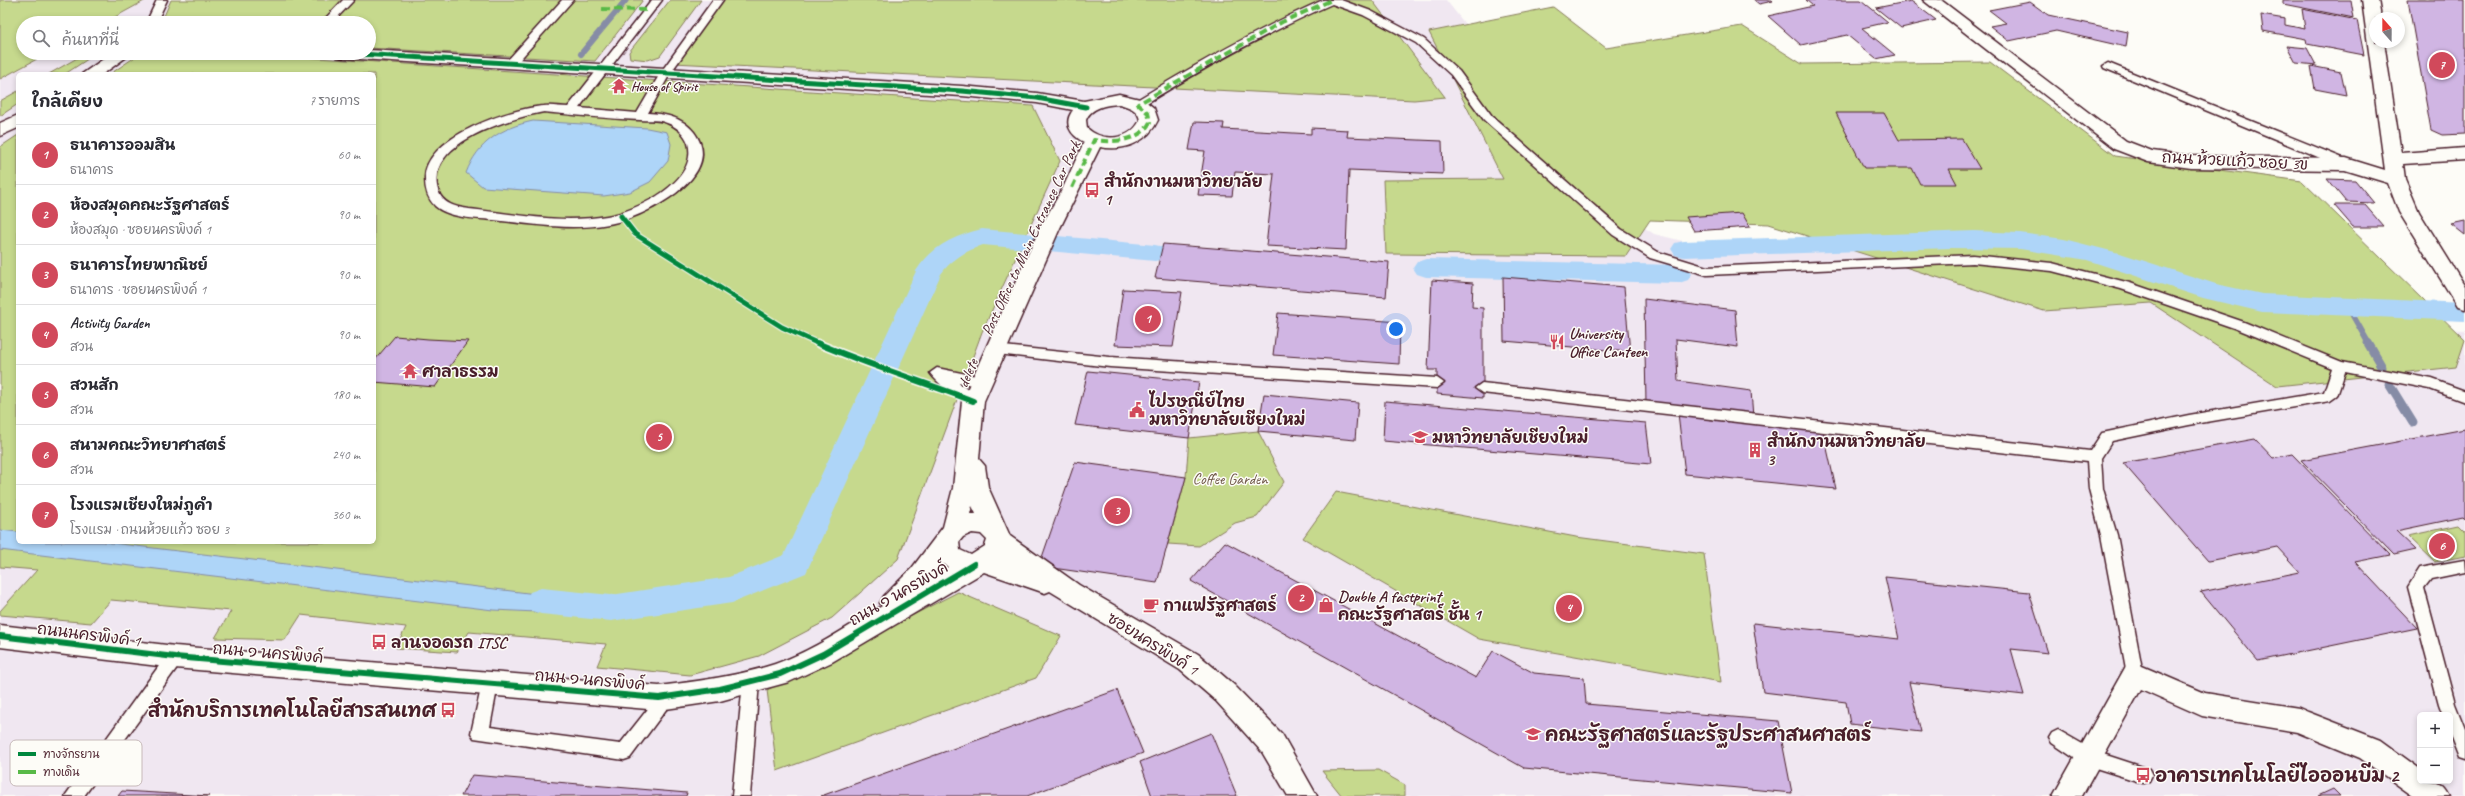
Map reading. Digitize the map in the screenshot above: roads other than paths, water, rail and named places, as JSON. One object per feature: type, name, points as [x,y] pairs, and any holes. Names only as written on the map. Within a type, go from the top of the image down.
[{"type":"street","name":"ถนน ห้วยแก้ว ซอย 3ข","points":[[1931,0],[2120,145],[2127,148],[2148,156],[2191,162],[2346,164],[2396,179]]},
{"type":"street","points":[[2370,0],[2372,12]]},
{"type":"street","points":[[2377,48],[2396,179],[2409,212],[2465,302]]},
{"type":"street","points":[[376,55],[962,90],[1037,98],[1086,107]]},
{"type":"street","points":[[94,72],[113,60]]},
{"type":"street","points":[[1094,140],[1120,142],[1143,132],[1149,125],[1149,116],[1145,109],[1138,104]]},
{"type":"street","points":[[0,131],[16,121]]},
{"type":"street","points":[[2392,159],[2465,154]]},
{"type":"street","points":[[970,447],[976,487],[996,535],[998,548],[979,563],[954,561],[946,550],[965,488],[974,401]]},
{"type":"street","points":[[950,536],[962,525],[975,523],[987,525],[996,535]]},
{"type":"street","name":"ซอยนครพิงค์ 1","points":[[996,535],[1070,592],[1189,662],[1225,693],[1272,743],[1302,796]]},
{"type":"street","name":"ถนน ๑ นครพิงค์","points":[[858,631],[888,607],[921,575],[950,536]]},
{"type":"street","name":"ซอยนครพิงค์ 1","points":[[979,563],[1070,592]]},
{"type":"street","name":"ถนน ๑ นครพิงค์","points":[[175,657],[658,698],[720,689],[780,674],[823,654],[858,631],[979,563]]},
{"type":"street","name":"ถนนนครพิงค์ 1","points":[[0,636],[175,657]]},
{"type":"street","points":[[2135,674],[2202,704],[2299,720],[2370,750],[2436,796]]},
{"type":"lane","points":[[154,16],[162,0]]},
{"type":"lane","points":[[333,16],[349,0]]},
{"type":"lane","points":[[512,63],[568,0]]},
{"type":"lane","points":[[571,111],[657,0]]},
{"type":"lane","points":[[640,116],[666,72],[718,0]]},
{"type":"lane","points":[[1086,107],[1107,100],[1119,99],[1138,104],[1216,56],[1282,22],[1332,0],[1367,14],[1420,41],[1455,73],[1488,118],[1617,232],[1654,254],[1707,272],[1973,259],[2052,267],[2125,286],[2239,325],[2340,366],[2432,384],[2465,388]]},
{"type":"lane","points":[[2108,66],[2346,164]]},
{"type":"lane","name":"Post Office to Main Entrance Car Park","points":[[981,382],[994,350],[1050,228],[1072,188],[1094,140],[1084,135],[1078,129],[1076,121],[1079,114],[1086,107]]},
{"type":"lane","points":[[544,109],[640,116],[668,119],[687,130],[696,145],[694,164],[689,175],[670,193],[643,209],[610,220],[576,224],[555,223],[449,210],[433,197],[429,180],[437,159],[456,141],[482,126],[513,115],[544,109]]},
{"type":"lane","points":[[994,350],[1118,362],[1437,383]]},
{"type":"lane","points":[[2068,796],[2135,674],[2109,535],[2096,489],[2094,457],[2107,437],[2189,420],[2330,396],[2340,366]]},
{"type":"lane","name":"delete","points":[[937,373],[981,382],[974,401],[937,373]]},
{"type":"lane","points":[[2432,384],[2465,397]]},
{"type":"lane","points":[[1482,388],[2094,457]]},
{"type":"lane","points":[[2464,566],[2426,573],[2416,587],[2447,704],[2465,752]]},
{"type":"lane","points":[[115,740],[175,657]]},
{"type":"lane","points":[[741,796],[751,682]]},
{"type":"lane","points":[[490,684],[480,733],[624,752],[668,696]]},
{"type":"lane","points":[[2058,738],[2089,758],[2142,775]]},
{"type":"lane","points":[[74,796],[81,786]]},
{"type":"water","points":[[533,121],[647,128],[667,132],[671,144],[668,161],[650,182],[630,192],[604,196],[483,187],[466,173],[477,153],[492,138],[501,132]]},
{"type":"water","points":[[0,530],[16,532],[16,544],[120,544],[578,599],[580,614],[493,610],[0,550]]},
{"type":"waterway","points":[[581,54],[626,0]]},
{"type":"waterway","points":[[541,601],[611,608],[732,590],[795,564],[929,271],[940,258],[959,245],[982,237],[1155,253]]},
{"type":"waterway","points":[[1684,249],[1951,240],[2020,241],[2064,247],[2089,253],[2212,292],[2262,303],[2465,312]]},
{"type":"waterway","points":[[1426,268],[1679,274]]},
{"type":"waterway","points":[[2348,307],[2369,344]]},
{"type":"waterway","points":[[2368,343],[2382,367]]},
{"type":"waterway","points":[[2389,384],[2413,423]]},
{"type":"place","name":"โรงแรมเชียงใหม่ภูคำ","points":[[2442,65]]},
{"type":"place","name":"House of Spirit","points":[[619,86]]},
{"type":"place","name":"สํานักงานมหาวิทยาลัย 1","points":[[1092,190]]},
{"type":"place","name":"ธนาคารออมสิน","points":[[1148,319]]},
{"type":"place","name":"University Office Canteen","points":[[1557,342]]},
{"type":"place","name":"ศาลาธรรม","points":[[410,371]]},
{"type":"place","name":"ไปรษณีย์ไทย มหาวิทยาลัยเชียงใหม่","points":[[1137,410]]},
{"type":"place","name":"สวนสัก","points":[[659,437]]},
{"type":"place","name":"มหาวิทยาลัยเชียงใหม่","points":[[1420,437]]},
{"type":"place","name":"สำนักงานมหาวิทยาลัย 3","points":[[1755,450]]},
{"type":"place","name":"ธนาคารไทยพาณิชย์","points":[[1117,511]]},
{"type":"place","name":"สนามคณะวิทยาศาสตร์","points":[[2442,546]]},
{"type":"place","name":"ห้องสมุดคณะรัฐศาสตร์","points":[[1301,598]]},
{"type":"place","name":"กาแฟรัฐศาสตร์","points":[[1151,605]]},
{"type":"place","name":"Double A fastprint คณะรัฐศาสตร์ ชั้น 1","points":[[1326,605]]},
{"type":"place","name":"Activity Garden","points":[[1569,608]]},
{"type":"place","name":"ลานจอดรถ ITSC","points":[[379,642]]},
{"type":"place","name":"สํานักบริการเทคโนโลยีสารสนเทศ","points":[[448,710]]},
{"type":"place","name":"คณะรัฐศาสตร์และรัฐประศาสนศาสตร์","points":[[1533,734]]},
{"type":"place","name":"อาคารเทคโนโลยีไอออนบีม 2","points":[[2143,775]]},
{"type":"park label","name":"Coffee Garden","points":[[1230,478]]}]
